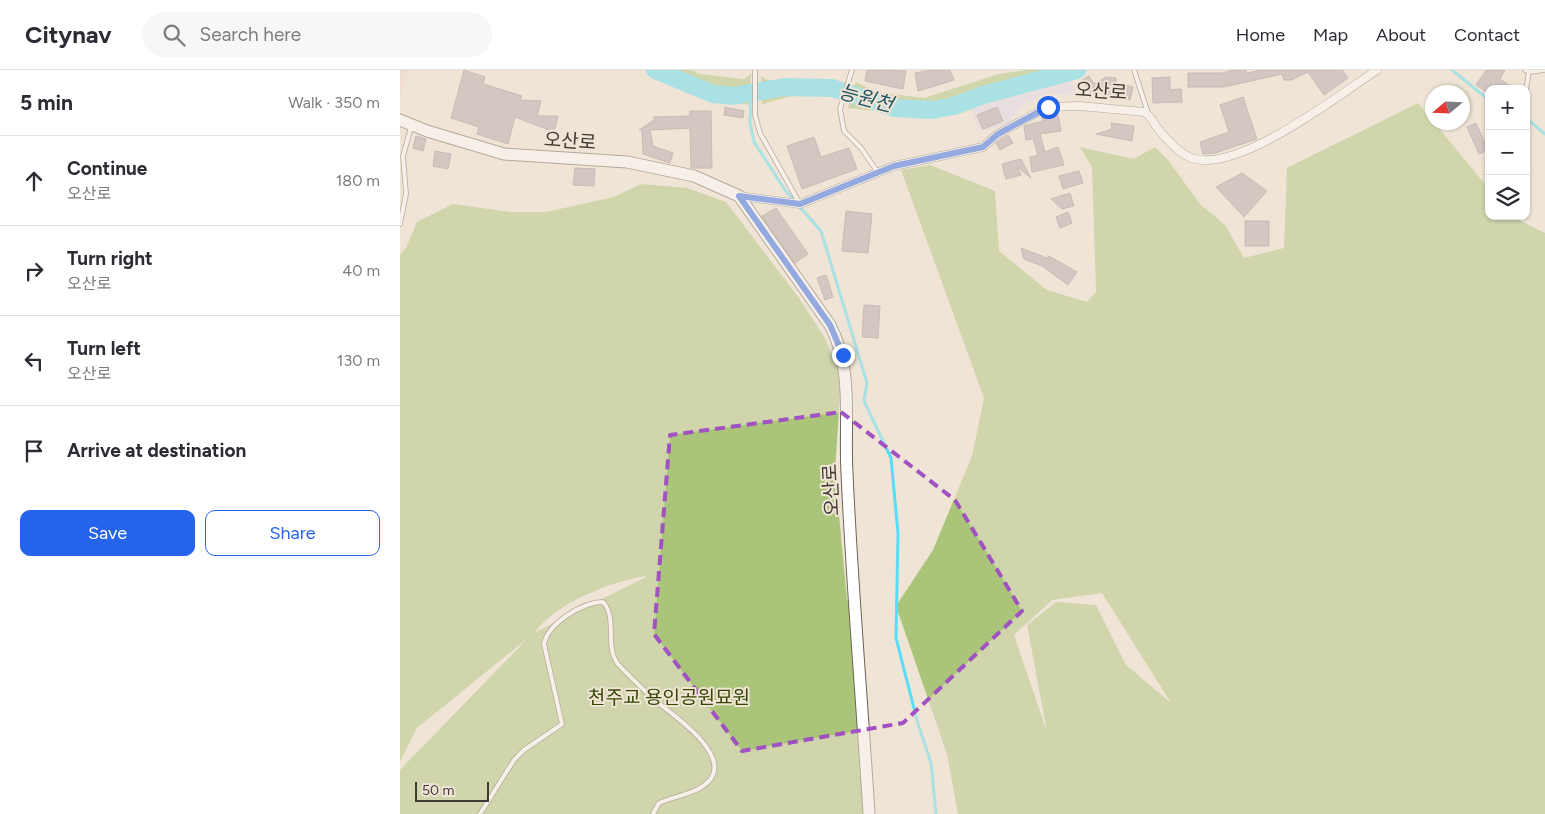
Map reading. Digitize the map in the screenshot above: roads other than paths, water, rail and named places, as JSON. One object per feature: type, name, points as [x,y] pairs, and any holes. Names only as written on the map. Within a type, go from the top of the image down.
[{"type":"street","name":"오산로","points":[[400,120],[504,154],[627,162],[694,176],[739,196],[800,204],[877,171],[983,147],[998,134],[1048,107],[1116,109],[1149,115],[1156,126],[1189,157],[1214,160],[1233,156],[1256,147],[1377,70]]},
{"type":"street","name":"오산로","points":[[739,196],[830,325],[843,355],[846,472],[869,814]]},
{"type":"lane","points":[[755,70],[755,115],[760,133],[800,204]]},
{"type":"lane","points":[[852,70],[840,108],[844,131],[861,148],[877,171]]},
{"type":"lane","points":[[1134,70],[1149,115]]},
{"type":"lane","points":[[1526,85],[1527,71],[1544,70]]},
{"type":"lane","points":[[400,224],[406,194],[403,156],[411,124]]},
{"type":"lane","points":[[480,814],[519,755],[562,724],[544,644],[545,636],[574,612],[592,602],[603,602],[607,606],[612,650],[617,662],[654,699],[692,730],[704,744],[713,762],[714,774],[708,782],[692,791],[659,803],[653,814]]},
{"type":"waterway","name":"능원천","points":[[655,70],[713,94],[733,96],[784,87],[832,88],[894,108],[932,110],[954,106],[983,95],[1077,70]]},
{"type":"waterway","points":[[1452,70],[1485,97]]},
{"type":"waterway","points":[[751,93],[750,123],[754,142],[785,190],[821,231],[867,383],[864,401],[891,458],[898,533],[896,638],[918,724],[931,763],[936,814]]},
{"type":"waterway","points":[[1530,121],[1545,134]]},
{"type":"park label","name":"천주교 용인공원묘원","points":[[669,697]]}]
